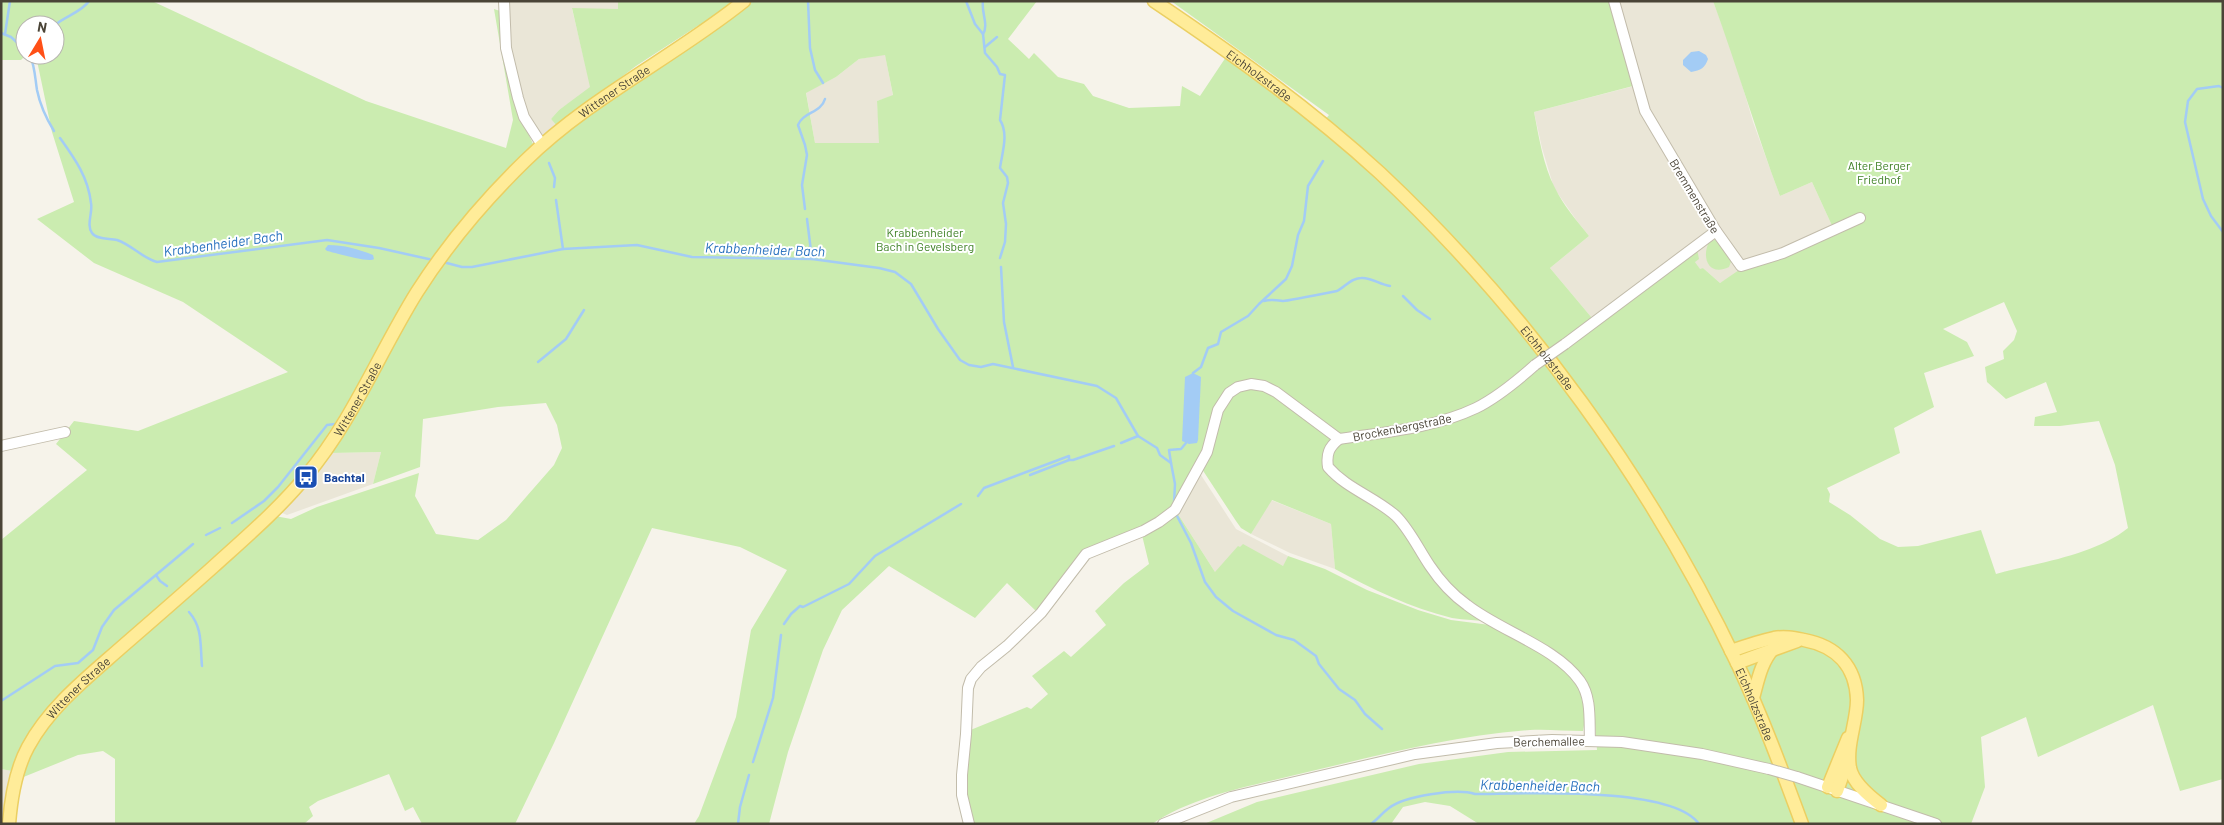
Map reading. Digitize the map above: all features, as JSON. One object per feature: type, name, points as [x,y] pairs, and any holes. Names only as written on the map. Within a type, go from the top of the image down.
[{"type":"main road","name":"Wittener Straße","points":[[8,824],[12,792],[19,768],[26,750],[46,719],[87,678],[235,547],[306,476],[358,400],[416,294],[443,254],[506,180],[542,145],[615,89],[692,39],[744,1]]},
{"type":"main road","name":"Eichholzstraße","points":[[1154,1],[1241,60],[1338,136],[1413,205],[1477,274],[1572,390],[1641,488],[1695,580],[1753,698],[1802,824]]},
{"type":"main road","points":[[1734,657],[1775,638],[1790,636],[1829,647],[1842,658],[1856,687],[1857,701],[1849,757],[1850,769],[1855,780],[1881,804]]},
{"type":"main road","points":[[1734,657],[1774,648],[1802,639]]},
{"type":"main road","points":[[1753,698],[1766,657],[1774,648]]},
{"type":"main road","points":[[1833,789],[1842,750],[1852,732]]},
{"type":"main road","points":[[1833,789],[1849,757]]},
{"type":"street","points":[[504,1],[506,48],[518,98],[524,117],[542,145]]},
{"type":"street","name":"Bremmenstraße","points":[[1614,1],[1645,111],[1716,231],[1742,266],[1783,253],[1860,218]]},
{"type":"street","name":"Brockenbergstraße","points":[[1590,741],[1588,697],[1582,684],[1573,672],[1558,659],[1468,606],[1455,595],[1430,567],[1397,517],[1341,480],[1328,467],[1328,452],[1332,444],[1339,438],[1412,427],[1456,417],[1478,407],[1716,231]]},
{"type":"street","points":[[969,824],[962,795],[962,775],[967,727],[968,688],[971,679],[981,667],[1007,646],[1041,613],[1086,554],[1143,531],[1175,510],[1189,482],[1202,463],[1213,434],[1218,410],[1229,393],[1238,387],[1251,384],[1264,386],[1276,392],[1339,438]]},
{"type":"street","points":[[1,446],[65,432]]},
{"type":"street","name":"Berchemallee","points":[[1163,824],[1231,797],[1416,754],[1497,743],[1552,740],[1590,741],[1676,749],[1769,769],[1881,804],[1936,824]]},
{"type":"shaded area","points":[[506,1],[618,1],[618,9],[572,9],[591,88],[559,110],[551,119],[557,126],[545,136],[537,134],[528,116],[510,45]]},
{"type":"shaded area","points":[[1616,1],[1713,1],[1734,57],[1753,122],[1780,196],[1812,182],[1834,230],[1743,269],[1720,283],[1703,268],[1700,270],[1695,262],[1597,324],[1550,268],[1589,236],[1554,188],[1534,112],[1638,85]]},
{"type":"shaded area","points":[[885,54],[893,96],[877,101],[880,143],[815,143],[806,92],[836,77],[859,59]]},
{"type":"shaded area","points":[[381,452],[373,484],[287,515],[280,512],[330,453]]},
{"type":"shaded area","points":[[1199,472],[1236,529],[1288,556],[1282,569],[1215,572],[1176,511]]},
{"type":"shaded area","points":[[1271,500],[1331,524],[1335,569],[1290,553],[1251,534]]},
{"type":"shaded area","points":[[1,769],[12,771],[4,824],[1,824]]},
{"type":"green space","points":[[1,1],[152,1],[366,101],[506,148],[513,120],[494,9],[500,11],[521,117],[533,144],[395,319],[356,390],[305,470],[271,508],[24,743],[12,771],[1,769],[1,540],[87,470],[56,444],[74,421],[138,431],[288,372],[183,302],[94,263],[37,219],[74,202],[52,132],[38,65],[65,65],[65,15],[15,15],[15,60],[1,60]]},
{"type":"green space","points":[[618,1],[737,1],[702,27],[699,25],[636,66],[557,126],[551,119],[559,110],[590,87],[572,8],[618,9]]},
{"type":"green space","points":[[751,1],[1037,1],[1008,39],[1029,59],[1034,53],[1058,77],[1084,84],[1093,96],[1129,108],[1180,106],[1182,86],[1200,96],[1226,57],[1318,128],[1329,115],[1171,1],[1611,1],[1633,86],[1534,112],[1547,170],[1566,207],[1589,236],[1550,268],[1597,324],[1697,249],[1699,259],[1695,262],[1700,269],[1703,268],[1720,283],[1742,268],[1834,230],[1812,182],[1780,196],[1713,1],[2223,1],[2223,779],[2180,791],[2153,705],[2038,757],[2026,717],[1981,737],[1985,787],[1971,824],[1479,824],[1450,806],[1425,802],[1403,807],[1391,824],[1204,824],[1257,802],[1419,764],[1508,752],[1597,750],[1593,696],[1582,691],[1586,713],[1583,731],[1536,730],[1500,733],[1412,748],[1240,788],[1185,806],[1152,824],[971,824],[964,796],[968,731],[1027,707],[1031,709],[1048,694],[1032,676],[1064,651],[1071,657],[1106,625],[1095,611],[1124,583],[1149,564],[1141,531],[1101,545],[1037,612],[1007,583],[975,618],[889,566],[842,610],[823,650],[788,752],[769,824],[694,824],[699,816],[736,717],[751,630],[787,570],[740,547],[652,528],[515,824],[422,824],[413,807],[405,811],[389,774],[318,801],[309,807],[313,816],[304,824],[115,824],[115,759],[103,751],[78,755],[21,778],[38,741],[62,708],[275,516],[291,519],[317,507],[419,473],[415,496],[436,534],[478,540],[506,520],[554,465],[562,448],[557,425],[546,403],[498,407],[423,419],[420,467],[373,484],[381,452],[330,453],[408,315],[444,262],[476,221],[543,150],[591,110]],"holes":[[[885,55],[893,95],[877,101],[879,143],[815,143],[806,93],[836,77],[859,59]],[[2004,302],[2017,331],[2014,340],[2003,351],[2004,359],[1985,367],[1987,382],[2006,399],[2046,382],[2057,412],[2035,417],[2034,426],[2060,426],[2099,421],[2115,465],[2128,528],[2115,537],[2083,552],[1996,574],[1981,530],[1918,546],[1898,547],[1880,539],[1850,515],[1829,502],[1830,494],[1827,488],[1900,453],[1894,428],[1934,407],[1924,373],[1974,356],[1967,342],[1943,329]],[[1198,463],[1241,528],[1251,534],[1272,500],[1331,524],[1335,569],[1377,591],[1422,609],[1452,618],[1490,622],[1490,625],[1451,620],[1418,610],[1367,590],[1325,569],[1288,556],[1283,566],[1243,544],[1240,547],[1238,546],[1215,572],[1176,511]]]},
{"type":"green space","points":[[1717,239],[1732,259],[1729,267],[1716,270],[1709,264],[1706,254],[1709,242]]},
{"type":"water","points":[[1699,51],[1706,55],[1708,59],[1702,68],[1691,72],[1683,65],[1683,60],[1691,52]]},
{"type":"water","points":[[328,245],[356,249],[373,255],[374,259],[359,259],[327,251],[325,249]]},
{"type":"water","points":[[1193,373],[1201,377],[1198,440],[1197,443],[1189,444],[1182,441],[1185,377]]},
{"type":"waterway","points":[[5,34],[10,1]]},
{"type":"waterway","points":[[65,18],[82,8],[89,1]]},
{"type":"waterway","points":[[808,1],[810,48],[815,70],[823,83]]},
{"type":"waterway","points":[[966,1],[975,24],[983,34],[985,53],[997,67],[1000,74],[1005,75],[1000,120],[1004,131],[1000,168],[1007,177],[1008,183],[1003,203],[1006,224],[1005,242],[1000,258]]},
{"type":"waterway","points":[[983,1],[985,23],[983,34]]},
{"type":"waterway","name":"Krabbenheider Bach","points":[[1,33],[15,41]]},
{"type":"waterway","points":[[985,47],[997,37]]},
{"type":"waterway","name":"Krabbenheider Bach","points":[[33,65],[40,101],[54,131]]},
{"type":"waterway","points":[[2223,88],[2219,86],[2197,89],[2188,101],[2185,122],[2203,199],[2211,216],[2223,232]]},
{"type":"waterway","points":[[805,209],[802,185],[807,155],[798,125],[804,117],[820,107],[825,99]]},
{"type":"waterway","name":"Krabbenheider Bach","points":[[60,138],[76,161],[87,185],[91,207],[90,230],[92,233],[100,238],[114,239],[122,242],[157,262],[327,240],[379,248],[433,260]]},
{"type":"waterway","points":[[1193,373],[1201,367],[1208,348],[1218,344],[1221,332],[1248,316],[1286,279],[1292,266],[1298,235],[1304,221],[1308,186],[1323,161]]},
{"type":"waterway","points":[[549,163],[555,178],[554,187]]},
{"type":"waterway","points":[[556,200],[563,249]]},
{"type":"waterway","points":[[807,219],[812,259]]},
{"type":"waterway","name":"Krabbenheider Bach","points":[[443,262],[462,267],[472,267],[563,249],[637,245],[692,257],[812,259],[895,272],[911,284],[938,329],[960,360],[969,365],[981,367],[993,364],[1097,386],[1116,398],[1138,436],[1157,448],[1160,455],[1171,463],[1175,484],[1174,503]]},
{"type":"waterway","points":[[1001,267],[1004,322],[1013,367]]},
{"type":"waterway","points":[[1264,301],[1286,301],[1337,291],[1357,278],[1365,278],[1390,286]]},
{"type":"waterway","points":[[1403,296],[1417,310],[1430,319]]},
{"type":"waterway","points":[[538,362],[566,339],[584,310]]},
{"type":"waterway","points":[[232,523],[264,501],[278,487],[327,425],[335,424]]},
{"type":"waterway","points":[[1121,443],[1138,436]]},
{"type":"waterway","points":[[1171,463],[1169,450],[1181,449],[1186,443]]},
{"type":"waterway","points":[[978,496],[984,488],[1069,456],[1069,460],[1073,460],[1114,446]]},
{"type":"waterway","points":[[1030,475],[1069,460]]},
{"type":"waterway","points":[[784,624],[800,606],[803,607],[849,584],[875,556],[961,504]]},
{"type":"waterway","name":"Krabbenheider Bach","points":[[1176,514],[1191,543],[1205,582],[1216,597],[1233,611],[1276,635],[1294,640],[1316,656],[1319,664],[1339,689],[1355,700],[1365,714],[1382,729]]},
{"type":"waterway","points":[[206,535],[220,528]]},
{"type":"waterway","points":[[1,701],[55,666],[78,663],[93,650],[102,627],[114,610],[193,544]]},
{"type":"waterway","points":[[156,575],[167,586]]},
{"type":"waterway","points":[[189,612],[199,631],[202,666]]},
{"type":"waterway","points":[[753,762],[773,698],[781,635]]},
{"type":"waterway","points":[[738,824],[740,807],[749,775]]},
{"type":"waterway","name":"Krabbenheider Bach","points":[[1371,824],[1389,808],[1406,800],[1431,794],[1456,792],[1475,794],[1594,794],[1628,797],[1659,803],[1683,812],[1699,824]]},
{"type":"place","name":"Bachtal","points":[[306,477]]},
{"type":"park label","name":"Alter Berger Friedhof","points":[[1879,172]]},
{"type":"park label","name":"Krabbenheider Bach in Gevelsberg","points":[[925,239]]}]
